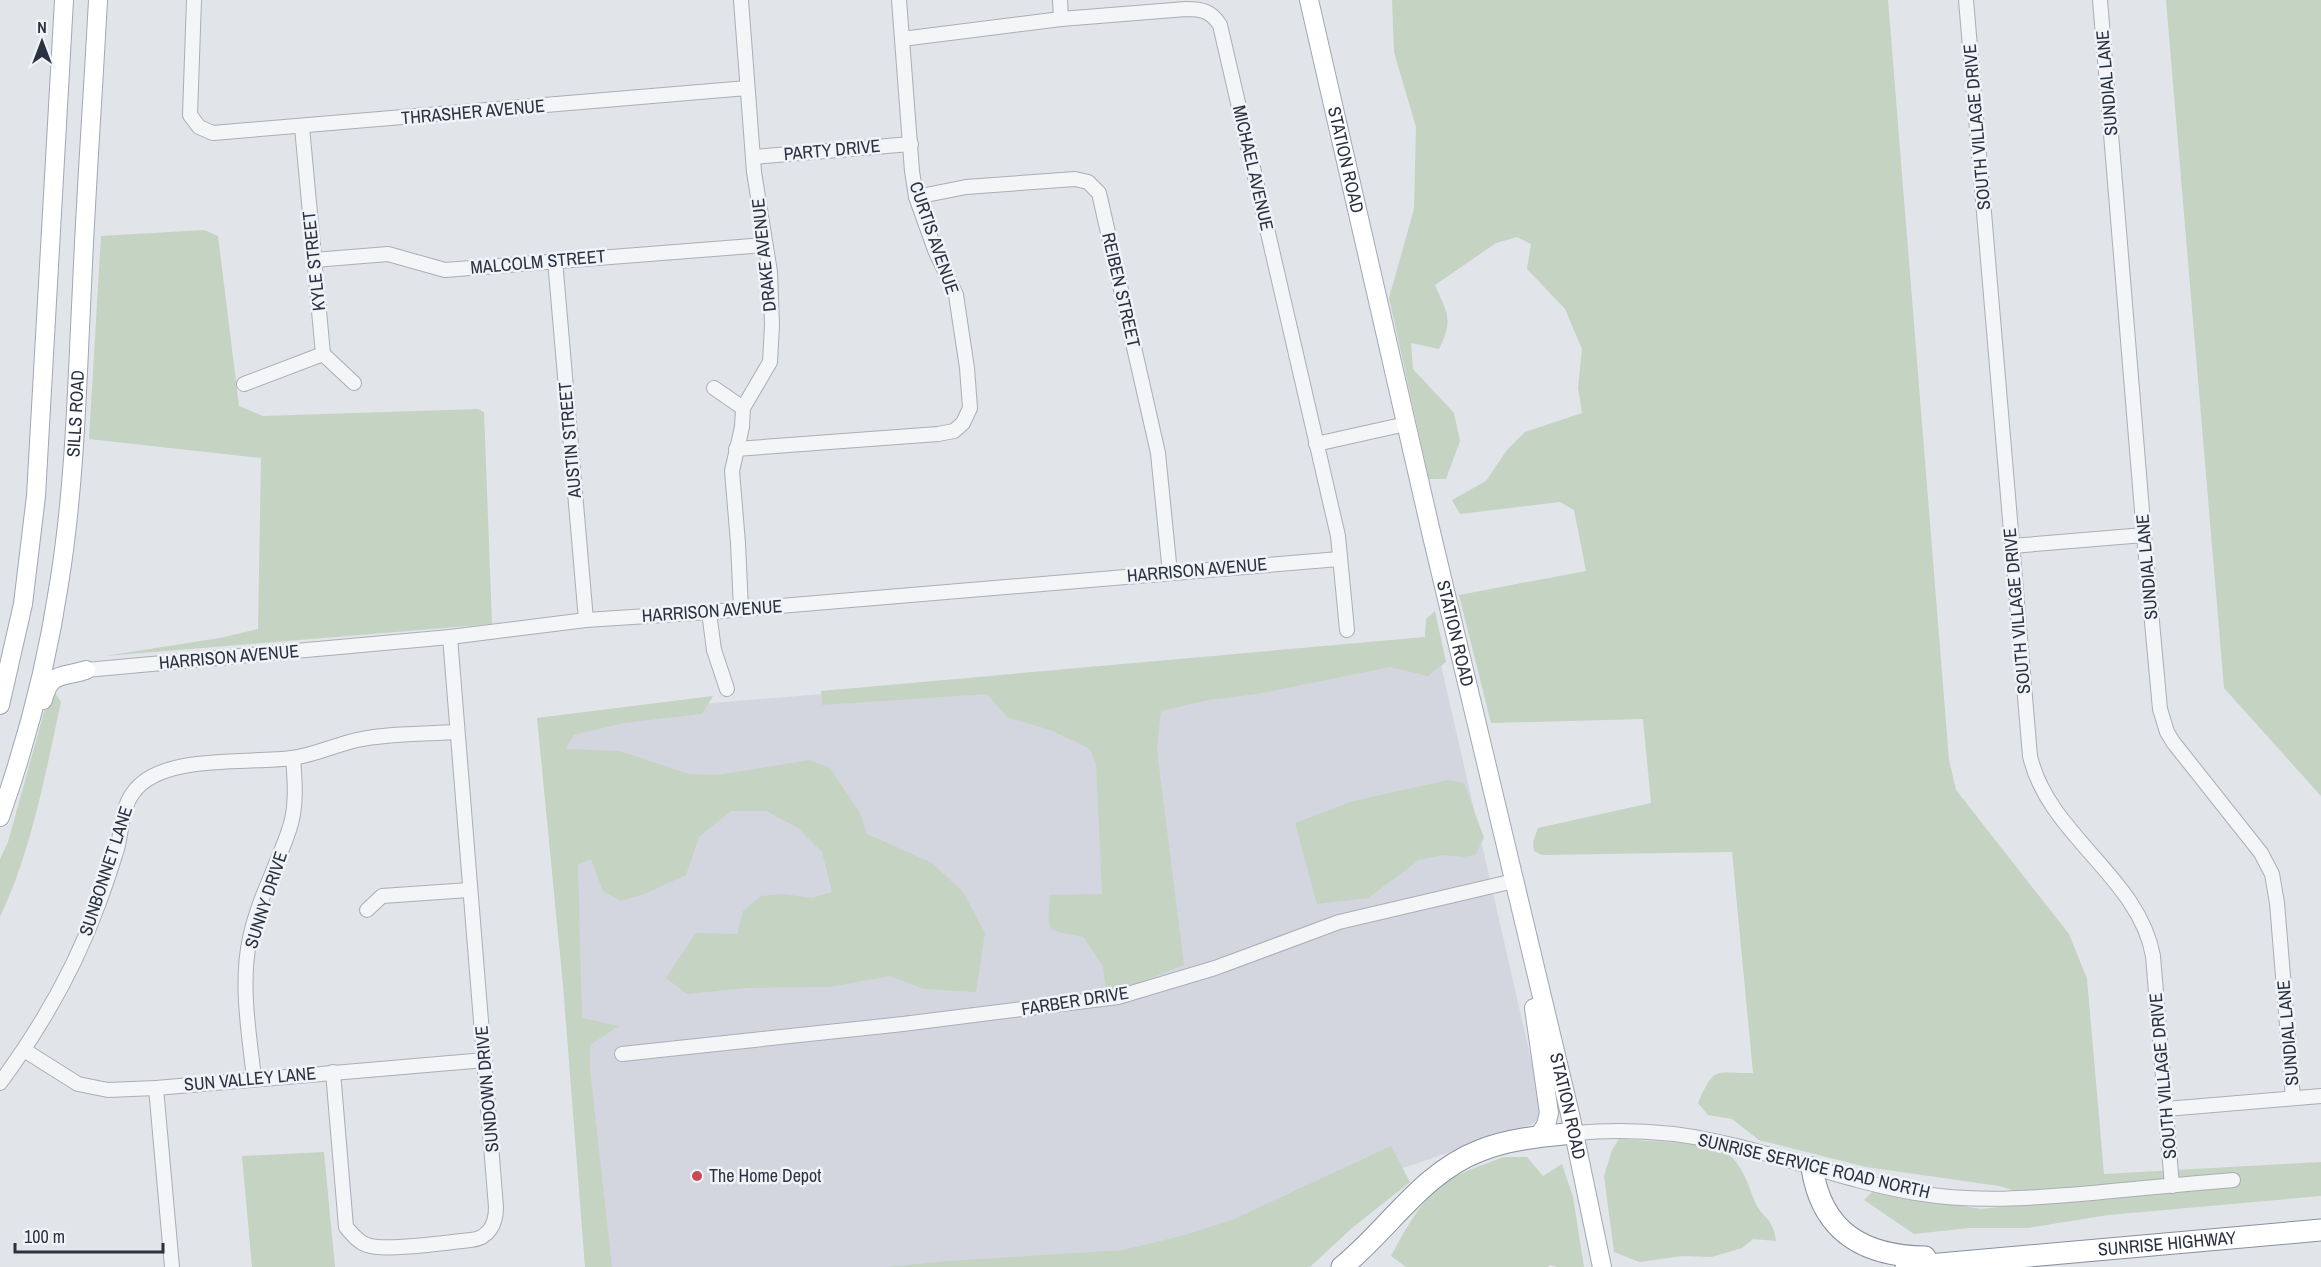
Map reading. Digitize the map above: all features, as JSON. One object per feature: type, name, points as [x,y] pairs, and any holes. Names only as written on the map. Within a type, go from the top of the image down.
[{"type":"highway","points":[[1342,1267],[1410,1200],[1449,1168],[1478,1151],[1537,1138],[1574,1133]]},
{"type":"highway","points":[[1812,1168],[1820,1202],[1829,1217],[1845,1234],[1867,1247],[1895,1254],[1923,1257],[2061,1254]]},
{"type":"highway","name":"SUNRISE HIGHWAY","points":[[1906,1267],[2321,1230]]},
{"type":"main road","name":"SILLS ROAD","points":[[0,705],[23,604],[32,536],[40,445],[64,0]]},
{"type":"main road","points":[[85,0],[92,92]]},
{"type":"main road","name":"SILLS ROAD","points":[[3,808],[38,692],[60,583],[73,465],[98,0]]},
{"type":"main road","name":"STATION ROAD","points":[[1309,0],[1406,424],[1574,1133],[1600,1260]]},
{"type":"main road","points":[[60,583],[56,656],[62,664],[86,670]]},
{"type":"main road","points":[[0,668],[23,604]]},
{"type":"main road","points":[[3,808],[25,766],[49,682],[57,677],[86,670]]},
{"type":"main road","points":[[1537,1138],[1546,1125],[1549,1113],[1533,1009],[1539,986]]},
{"type":"street","name":"THRASHER AVENUE","points":[[194,0],[190,115],[199,127],[213,133],[747,88]]},
{"type":"street","name":"DRAKE AVENUE","points":[[741,0],[754,172],[770,272],[772,325],[770,362],[743,408],[742,427],[732,471],[741,609]]},
{"type":"street","name":"CURTIS AVENUE","points":[[736,449],[926,436],[954,431],[963,423],[970,408],[967,368],[956,295],[935,250],[916,197],[899,0]]},
{"type":"street","points":[[1060,0],[1061,19]]},
{"type":"street","name":"SOUTH VILLAGE DRIVE","points":[[1965,0],[2028,743],[2033,771],[2045,797],[2130,903],[2147,933],[2153,956],[2172,1186]]},
{"type":"street","name":"SUNDIAL LANE","points":[[2100,0],[2158,697],[2167,732],[2181,753],[2255,844],[2267,864],[2274,884],[2294,1098]]},
{"type":"street","name":"MICHAEL AVENUE","points":[[902,39],[1061,19],[1202,9],[1213,15],[1220,25],[1338,536],[1347,630]]},
{"type":"street","name":"KYLE STREET","points":[[302,127],[323,354]]},
{"type":"street","name":"PARTY DRIVE","points":[[754,157],[911,144]]},
{"type":"street","name":"REIBEN STREET","points":[[916,197],[966,187],[1075,179],[1088,182],[1099,193],[1158,453],[1170,573]]},
{"type":"street","name":"MALCOLM STREET","points":[[314,260],[388,254],[444,270],[765,244]]},
{"type":"street","name":"AUSTIN STREET","points":[[555,260],[586,620]]},
{"type":"street","points":[[244,384],[323,354],[354,382]]},
{"type":"street","points":[[714,388],[743,408]]},
{"type":"street","points":[[1316,444],[1406,424]]},
{"type":"street","points":[[2012,546],[2144,535]]},
{"type":"street","name":"HARRISON AVENUE","points":[[86,670],[450,637],[586,620],[709,612],[1339,559]]},
{"type":"street","points":[[709,612],[714,650],[727,689]]},
{"type":"street","name":"SUNDOWN DRIVE","points":[[333,1072],[346,1227],[365,1245],[393,1246],[478,1239],[489,1232],[495,1221],[496,1207],[450,637]]},
{"type":"street","name":"SUNBONNET LANE","points":[[0,1083],[24,1050],[68,974],[88,934],[117,848],[124,813],[132,793],[146,779],[187,765],[293,758],[372,738],[457,732]]},
{"type":"street","name":"SUNNY DRIVE","points":[[254,1078],[246,1005],[247,959],[250,938],[261,901],[290,829],[295,786],[293,758]]},
{"type":"street","name":"FARBER DRIVE","points":[[622,1054],[903,1024],[1118,997],[1215,968],[1339,922],[1514,881]]},
{"type":"street","points":[[367,910],[381,896],[469,890]]},
{"type":"street","name":"SUN VALLEY LANE","points":[[24,1050],[78,1084],[108,1090],[156,1088],[485,1060]]},
{"type":"street","points":[[156,1088],[172,1267]]},
{"type":"street","points":[[2166,1109],[2321,1096]]},
{"type":"street","name":"SUNRISE SERVICE ROAD NORTH","points":[[1574,1133],[1642,1132],[1697,1138],[1741,1147],[1812,1168],[1916,1193],[1974,1199],[2023,1199],[2233,1180]]},
{"type":"shaded area","points":[[1436,643],[1540,1099],[1540,1118],[1532,1124],[1125,1263],[1065,1267],[606,1267],[545,717]]},
{"type":"green space","points":[[1392,0],[1888,0],[1949,760],[1956,790],[2069,934],[2087,979],[2104,1174],[2321,1162],[2321,1196],[2108,1215],[2028,1228],[1969,1228],[1914,1234],[1864,1200],[1873,1191],[1981,1209],[2052,1201],[1999,1186],[1866,1167],[1759,1140],[1732,1119],[1708,1115],[1698,1103],[1708,1082],[1718,1074],[1753,1073],[1732,852],[1542,855],[1534,851],[1533,842],[1538,828],[1651,803],[1643,719],[1491,723],[1459,595],[1586,571],[1574,510],[1560,502],[1460,514],[1452,500],[1486,481],[1507,450],[1525,432],[1582,413],[1578,388],[1582,349],[1565,309],[1527,269],[1531,244],[1517,237],[1496,243],[1435,285],[1447,316],[1444,339],[1439,349],[1411,343],[1413,369],[1454,413],[1460,441],[1446,479],[1429,479],[1389,298],[1414,209],[1416,127],[1394,52]]},
{"type":"green space","points":[[2166,0],[2321,0],[2321,796],[2224,688]]},
{"type":"green space","points":[[204,230],[218,236],[239,406],[263,416],[478,409],[484,412],[492,624],[105,656],[220,638],[258,629],[261,458],[89,439],[101,236]]},
{"type":"green space","points":[[1435,611],[1446,662],[1428,676],[1390,667],[1258,694],[1208,700],[1161,711],[1157,750],[1184,965],[1141,982],[1106,990],[1103,966],[1083,937],[1055,931],[1049,924],[1050,895],[1102,894],[1096,764],[1090,749],[1053,731],[1007,717],[987,694],[822,705],[821,691],[1425,637],[1426,619]]},
{"type":"green space","points":[[51,687],[61,702],[49,757],[21,865],[0,917],[0,859],[8,842]]},
{"type":"green space","points":[[713,696],[702,714],[623,723],[574,735],[565,749],[620,751],[689,774],[717,775],[810,760],[830,768],[860,813],[867,834],[932,863],[963,892],[985,933],[976,992],[924,989],[890,976],[830,987],[745,988],[687,994],[666,978],[696,933],[737,934],[743,911],[761,896],[782,894],[812,898],[832,892],[822,852],[798,828],[766,811],[731,811],[699,837],[686,875],[644,894],[621,901],[603,891],[591,859],[578,865],[582,1018],[619,1026],[590,1045],[590,1069],[612,1267],[585,1267],[563,985],[537,718]]},
{"type":"green space","points":[[1448,780],[1464,783],[1484,838],[1475,855],[1463,857],[1443,855],[1419,860],[1368,898],[1317,904],[1295,823],[1353,801]]},
{"type":"green space","points":[[1619,1139],[1691,1144],[1724,1151],[1740,1168],[1758,1208],[1773,1227],[1776,1241],[1753,1239],[1742,1248],[1711,1257],[1683,1256],[1639,1262],[1614,1252],[1604,1176],[1612,1150]]},
{"type":"green space","points":[[1391,1146],[1410,1182],[1352,1228],[1310,1267],[887,1267],[1123,1250],[1181,1236],[1232,1220]]},
{"type":"green space","points":[[324,1152],[335,1267],[252,1267],[242,1156]]},
{"type":"green space","points":[[1503,1157],[1527,1157],[1543,1176],[1562,1164],[1573,1197],[1584,1267],[1550,1265],[1548,1267],[1406,1267],[1391,1256],[1423,1204],[1440,1187],[1463,1173]]},
{"type":"place","name":"The Home Depot","points":[[697,1176]]}]
